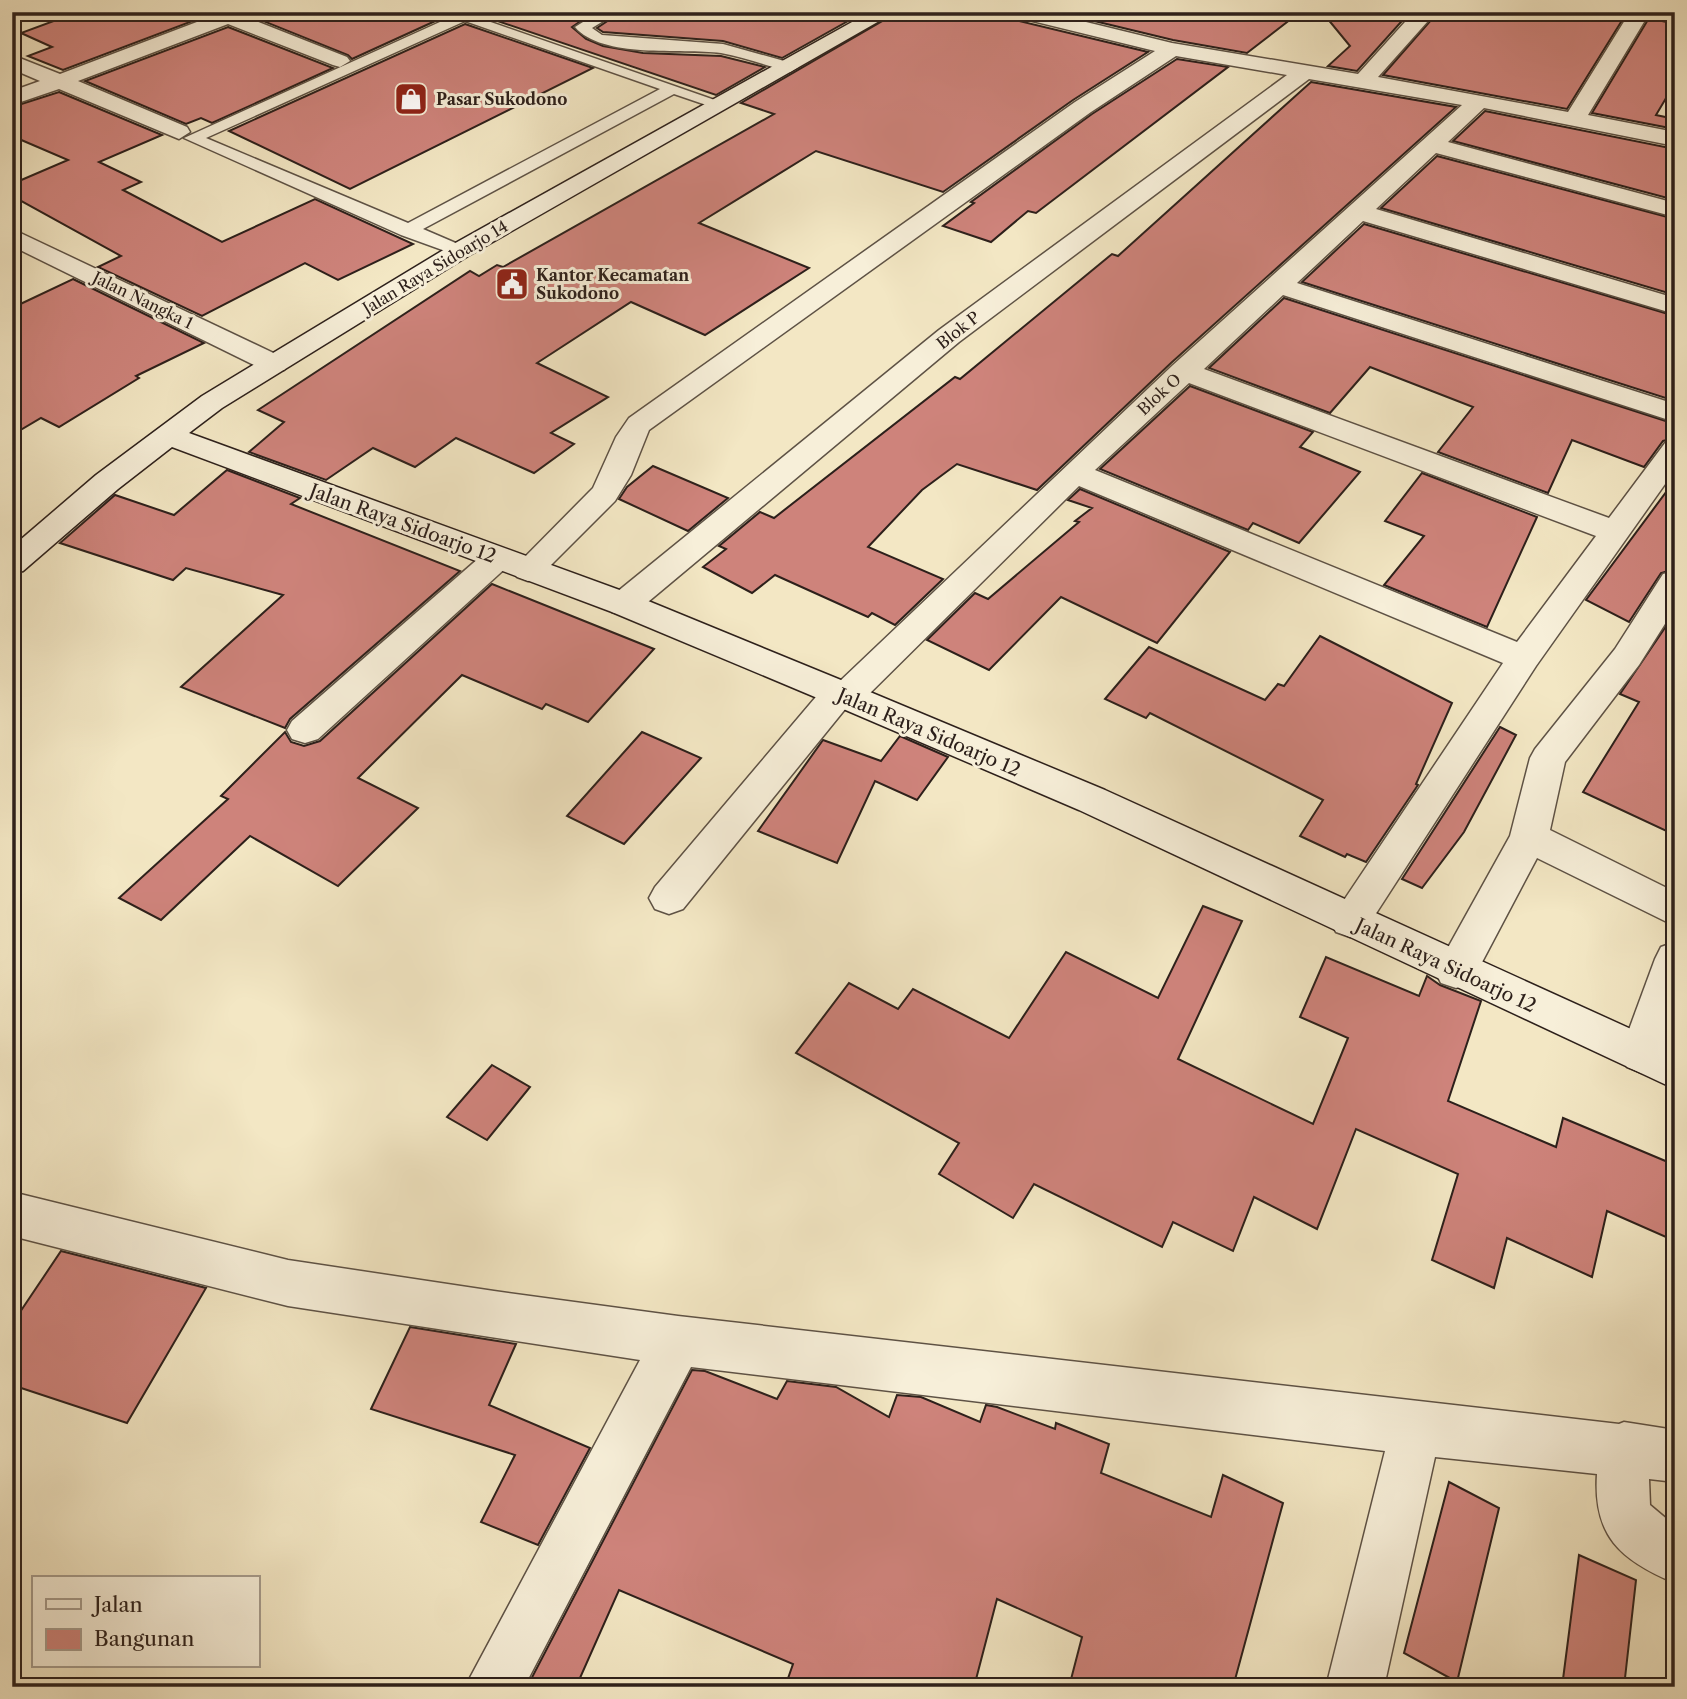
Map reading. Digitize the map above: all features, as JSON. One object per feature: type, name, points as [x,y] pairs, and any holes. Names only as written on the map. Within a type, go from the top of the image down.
[{"type":"street","points":[[1019,12],[1172,48],[1364,80],[1675,139]]},
{"type":"street","points":[[1364,80],[1410,26],[1426,12]]},
{"type":"street","points":[[1575,119],[1640,12]]},
{"type":"street","name":"Jalan Raya Sidoarjo 14","points":[[12,564],[167,435],[274,364],[459,251],[883,13]]},
{"type":"street","points":[[12,99],[229,14],[340,61]]},
{"type":"street","points":[[305,730],[612,483],[628,449],[630,435],[639,424],[1083,107],[1172,48]]},
{"type":"street","points":[[12,61],[179,132]]},
{"type":"street","name":"Blok P","points":[[624,604],[949,336],[1304,72]]},
{"type":"street","name":"Blok O","points":[[669,898],[842,695],[1183,371],[1479,101]]},
{"type":"street","points":[[1430,144],[1675,210]]},
{"type":"street","points":[[1357,211],[1675,306]]},
{"type":"street","name":"Jalan Nangka 1","points":[[12,236],[274,364]]},
{"type":"street","points":[[1277,285],[1675,413]]},
{"type":"street","points":[[1183,371],[1616,532]]},
{"type":"street","name":"Jalan Raya Sidoarjo 12","points":[[167,435],[624,604],[1092,800],[1456,971],[1658,1062]]},
{"type":"street","points":[[1350,921],[1524,658],[1675,449]]},
{"type":"street","points":[[1074,473],[1524,658]]},
{"type":"street","points":[[1456,971],[1529,837],[1548,758],[1627,657],[1675,582]]},
{"type":"street","points":[[1529,837],[1675,910]]},
{"type":"street","points":[[1658,1062],[1675,959]]},
{"type":"street","points":[[12,1214],[288,1283],[678,1341],[1082,1387],[1416,1429],[1624,1448],[1675,1456]]},
{"type":"street","points":[[493,1687],[678,1341]]},
{"type":"street","points":[[1355,1687],[1416,1429]]},
{"type":"street","points":[[1624,1448],[1623,1509],[1629,1526],[1643,1538],[1675,1556]]},
{"type":"lane","points":[[611,12],[582,27],[597,38],[614,42],[723,49],[790,66]]},
{"type":"lane","points":[[459,251],[192,138],[464,16],[721,105]]},
{"type":"lane","points":[[407,231],[672,89]]},
{"type":"building","points":[[78,12],[204,12],[206,16],[63,70],[28,56],[52,47],[21,33]]},
{"type":"building","points":[[254,12],[455,12],[352,59],[348,55],[251,16]]},
{"type":"building","points":[[471,12],[594,12],[572,27],[586,39],[603,46],[643,53],[721,56],[765,67],[716,95]]},
{"type":"building","points":[[621,12],[864,12],[782,58],[723,41],[603,32],[597,28]]},
{"type":"building","points":[[898,12],[1007,12],[1011,19],[1148,52],[1073,100],[943,192],[816,151],[699,223],[809,268],[705,335],[631,302],[537,363],[608,397],[551,433],[574,444],[534,473],[456,438],[415,467],[373,448],[326,480],[249,452],[284,422],[258,410],[470,271],[479,276],[497,265],[503,267],[774,114],[741,103]]},
{"type":"building","points":[[1057,12],[1300,12],[1247,53],[1173,40]]},
{"type":"building","points":[[1322,12],[1410,12],[1357,71],[1328,66],[1350,46]]},
{"type":"building","points":[[1438,12],[1626,14],[1567,109],[1383,75]]},
{"type":"building","points":[[1649,18],[1675,24],[1675,83],[1656,115],[1675,119],[1675,129],[1592,113]]},
{"type":"building","name":"Pasar Sukodono","points":[[465,24],[593,68],[350,189],[229,131]]},
{"type":"building","points":[[228,27],[333,68],[212,123],[201,118],[186,124],[85,81]]},
{"type":"building","points":[[1177,59],[1228,67],[1036,213],[1028,211],[991,242],[943,226],[974,203],[971,202],[1092,114]]},
{"type":"building","points":[[1311,82],[1456,107],[1171,363],[1037,490],[957,464],[922,490],[868,547],[943,579],[895,625],[872,613],[868,617],[775,575],[752,593],[703,567],[726,549],[719,546],[760,512],[774,518],[955,377],[960,379],[1112,254],[1118,256]]},
{"type":"building","points":[[59,92],[162,135],[99,162],[141,182],[123,190],[222,242],[315,199],[413,244],[338,280],[305,263],[202,316],[98,267],[121,256],[12,196],[12,184],[68,160],[12,136],[12,107]]},
{"type":"building","points":[[1485,111],[1675,149],[1675,200],[1453,141]]},
{"type":"building","points":[[1437,156],[1675,219],[1675,295],[1381,208]]},
{"type":"building","points":[[1364,224],[1675,316],[1675,401],[1302,282]]},
{"type":"building","points":[[73,279],[204,343],[136,376],[139,378],[59,427],[41,418],[12,435],[12,308]]},
{"type":"building","points":[[1284,298],[1675,424],[1675,438],[1663,441],[1644,467],[1572,440],[1548,493],[1438,452],[1473,407],[1370,367],[1330,413],[1209,368]]},
{"type":"building","points":[[1190,386],[1313,432],[1300,447],[1360,472],[1299,543],[1253,523],[1248,530],[1100,469]]},
{"type":"building","points":[[653,466],[728,498],[688,531],[619,499],[627,487]]},
{"type":"building","points":[[227,470],[300,498],[291,504],[460,571],[290,719],[285,728],[181,687],[283,595],[186,568],[173,580],[60,543],[115,495],[174,515]]},
{"type":"building","points":[[1422,473],[1537,517],[1487,627],[1384,585],[1424,536],[1385,521]]},
{"type":"building","points":[[1675,480],[1675,569],[1661,573],[1629,622],[1586,600]]},
{"type":"building","points":[[1080,489],[1230,552],[1157,643],[1061,597],[989,670],[927,640],[975,593],[988,599],[1079,522],[1075,521],[1092,508],[1068,500]]},
{"type":"building","points":[[492,584],[654,649],[588,722],[546,704],[542,709],[462,675],[358,778],[418,808],[338,886],[250,836],[161,920],[119,898],[228,799],[221,796],[285,732],[291,742],[304,746],[320,741]]},
{"type":"building","points":[[1675,613],[1675,835],[1583,792],[1639,702],[1620,694]]},
{"type":"building","points":[[1320,636],[1452,703],[1416,784],[1418,785],[1366,862],[1347,854],[1345,857],[1300,836],[1323,800],[1150,713],[1146,718],[1105,699],[1149,647],[1265,700],[1278,684],[1284,686]]},
{"type":"building","points":[[1500,727],[1516,735],[1464,832],[1422,888],[1402,879]]},
{"type":"building","points":[[642,732],[701,758],[624,844],[567,816]]},
{"type":"building","points":[[900,736],[948,757],[917,800],[875,781],[837,863],[758,831],[823,740],[881,761]]},
{"type":"building","points":[[1203,906],[1242,921],[1178,1059],[1313,1124],[1348,1038],[1300,1017],[1326,957],[1419,996],[1427,976],[1440,985],[1481,1001],[1448,1101],[1556,1147],[1563,1118],[1675,1165],[1675,1241],[1607,1211],[1592,1277],[1507,1238],[1494,1288],[1432,1260],[1458,1174],[1356,1129],[1317,1229],[1254,1197],[1233,1251],[1173,1222],[1162,1247],[1034,1184],[1013,1218],[939,1174],[959,1143],[796,1053],[849,983],[898,1009],[913,989],[1009,1038],[1066,952],[1158,998]]},
{"type":"building","points":[[492,1065],[530,1087],[487,1140],[447,1117]]},
{"type":"building","points":[[61,1251],[206,1288],[127,1423],[12,1385],[12,1324]]},
{"type":"building","points":[[410,1327],[516,1344],[489,1405],[590,1448],[538,1545],[481,1522],[515,1455],[371,1409]]},
{"type":"building","points":[[692,1370],[705,1371],[777,1399],[787,1381],[836,1387],[889,1417],[897,1395],[921,1397],[980,1422],[986,1405],[997,1407],[1055,1429],[1056,1423],[1109,1444],[1101,1473],[1211,1517],[1223,1475],[1283,1503],[1233,1687],[1069,1687],[1082,1637],[997,1599],[974,1687],[785,1687],[793,1664],[619,1590],[576,1687],[527,1687]]},
{"type":"building","points":[[1449,1482],[1499,1508],[1457,1682],[1404,1653]]},
{"type":"building","points":[[1579,1555],[1636,1580],[1624,1687],[1562,1687]]},
{"type":"place","name":"Pasar Sukodono","points":[[411,99]]},
{"type":"place","name":"Kantor Kecamatan Sukodono","points":[[512,284]]}]
